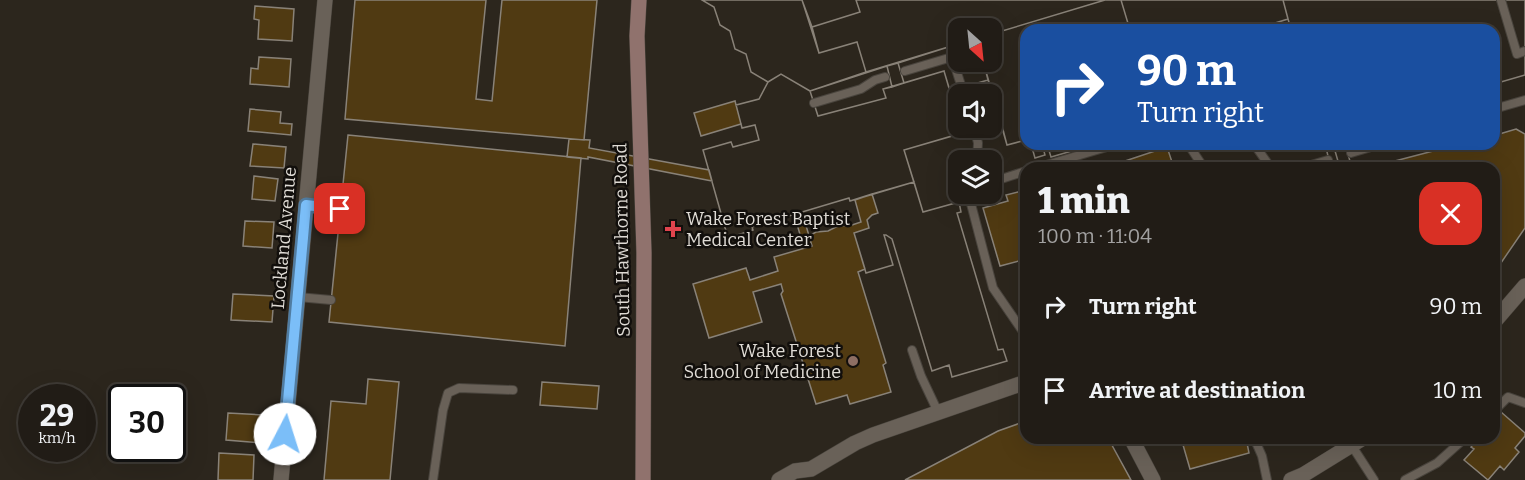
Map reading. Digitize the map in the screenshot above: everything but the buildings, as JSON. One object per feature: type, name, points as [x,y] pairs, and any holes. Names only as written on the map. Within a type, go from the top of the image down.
[{"type":"main road","name":"South Hawthorne Road","points":[[639,0],[637,36],[644,253],[643,480]]},
{"type":"street","name":"Lockland Avenue","points":[[281,480],[325,0]]},
{"type":"street","points":[[1500,315],[1525,286]]},
{"type":"street","points":[[779,480],[795,471],[807,474],[855,443],[1020,384]]},
{"type":"street","points":[[1134,444],[1153,480]]},
{"type":"street","points":[[1291,480],[1303,476],[1354,444]]},
{"type":"lane","points":[[1501,0],[1517,54],[1525,51]]},
{"type":"lane","points":[[904,71],[952,57],[961,84]]},
{"type":"lane","points":[[814,103],[861,89],[885,77]]},
{"type":"lane","points":[[1500,107],[1525,100]]},
{"type":"lane","points":[[1056,162],[1096,150]]},
{"type":"lane","points":[[1351,153],[1361,150]]},
{"type":"lane","points":[[1321,162],[1328,160]]},
{"type":"lane","points":[[1002,179],[1020,173]]},
{"type":"lane","points":[[971,204],[993,288],[1020,327]]},
{"type":"lane","points":[[306,205],[340,209]]},
{"type":"lane","points":[[298,297],[331,300]]},
{"type":"lane","points":[[912,350],[938,412]]},
{"type":"lane","points":[[433,480],[443,410],[448,393],[459,388],[513,390]]},
{"type":"lane","points":[[1500,405],[1508,397],[1525,403]]},
{"type":"lane","points":[[1257,444],[1262,456],[1267,480]]},
{"type":"lane","points":[[1358,444],[1374,480]]},
{"type":"lane","points":[[1405,480],[1437,463],[1458,444]]},
{"type":"place","name":"Wake Forest Baptist Medical Center","points":[[673,229]]},
{"type":"place","name":"Wake Forest School of Medicine","points":[[853,361]]},
{"type":"route","points":[[285,434],[306,205],[340,209]]}]
